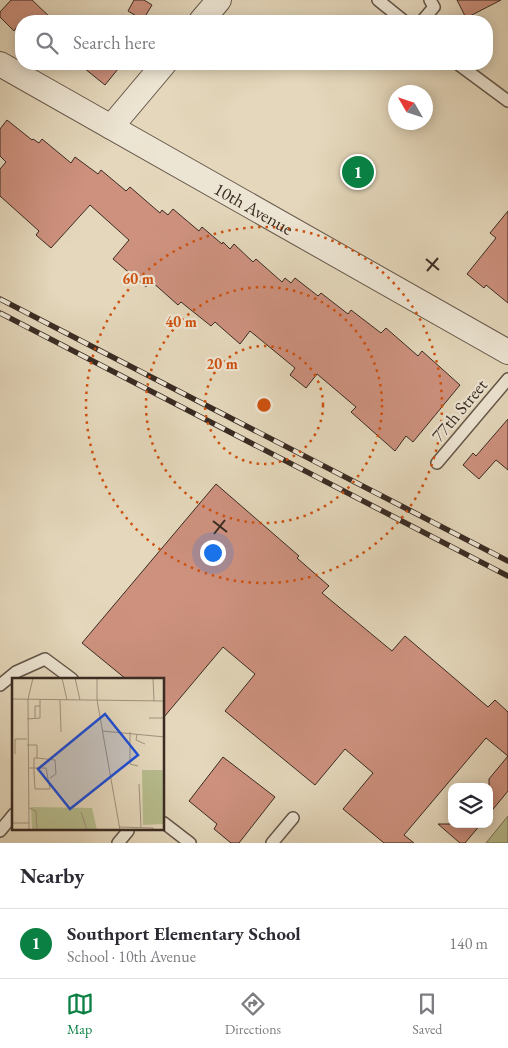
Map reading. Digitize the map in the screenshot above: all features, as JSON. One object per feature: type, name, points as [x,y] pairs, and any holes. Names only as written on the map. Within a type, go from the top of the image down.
[{"type":"street","points":[[206,15],[219,0]]},
{"type":"street","name":"10th Avenue","points":[[0,64],[508,352]]},
{"type":"street","points":[[111,127],[159,70]]},
{"type":"lane","points":[[378,0],[397,15]]},
{"type":"lane","points":[[426,15],[432,4]]},
{"type":"lane","points":[[466,70],[508,101]]},
{"type":"lane","name":"77th Street","points":[[437,463],[508,379]]},
{"type":"lane","points":[[0,685],[16,672],[45,659],[71,678]]},
{"type":"lane","points":[[0,831],[12,816]]},
{"type":"lane","points":[[272,843],[292,818]]},
{"type":"lane","points":[[165,825],[190,843]]},
{"type":"lane","points":[[118,843],[127,830]]},
{"type":"green space","points":[[508,816],[508,843],[486,843]]},
{"type":"building","points":[[11,0],[32,0],[48,15],[15,15],[14,31],[0,17],[0,12]]},
{"type":"building","points":[[134,0],[144,0],[152,5],[146,15],[135,15],[128,11]]},
{"type":"building","points":[[457,0],[501,0],[472,15],[464,15]]},
{"type":"building","points":[[86,70],[117,70],[105,85]]},
{"type":"building","points":[[7,120],[32,140],[39,143],[42,139],[71,163],[75,157],[98,174],[101,170],[126,191],[130,187],[160,213],[162,210],[168,215],[173,209],[199,231],[202,227],[230,249],[234,244],[253,262],[256,259],[282,282],[285,278],[291,283],[295,278],[318,296],[321,293],[348,314],[351,310],[381,333],[386,328],[418,356],[422,351],[460,385],[413,442],[406,436],[395,451],[351,412],[356,407],[317,374],[306,388],[290,375],[295,368],[250,331],[240,344],[215,322],[211,326],[181,302],[178,305],[151,281],[146,287],[113,259],[129,240],[90,205],[51,248],[36,235],[39,231],[0,196],[0,169],[6,162],[0,156],[0,129]]},
{"type":"building","points":[[508,211],[508,303],[486,285],[484,288],[467,274],[496,238],[490,233]]},
{"type":"building","points":[[508,419],[508,470],[496,460],[479,479],[463,465],[473,453],[476,456]]},
{"type":"building","points":[[216,484],[299,556],[297,558],[329,586],[322,593],[392,651],[405,636],[488,707],[495,700],[508,712],[508,756],[486,738],[404,835],[414,843],[384,843],[343,809],[373,773],[345,749],[315,785],[225,711],[255,674],[223,647],[165,716],[165,678],[125,678],[82,643]]},
{"type":"building","points":[[508,756],[508,791],[493,809],[493,783],[489,783],[489,779]]},
{"type":"building","points":[[223,757],[275,797],[239,843],[231,843],[214,829],[217,824],[189,801]]},
{"type":"building","points":[[438,824],[448,824],[448,828],[478,828],[465,843],[460,843]]},
{"type":"railway","points":[[0,299],[508,561]]},
{"type":"railway","points":[[0,313],[508,576]]},
{"type":"place","name":"Southport Elementary School","points":[[358,172]]}]
